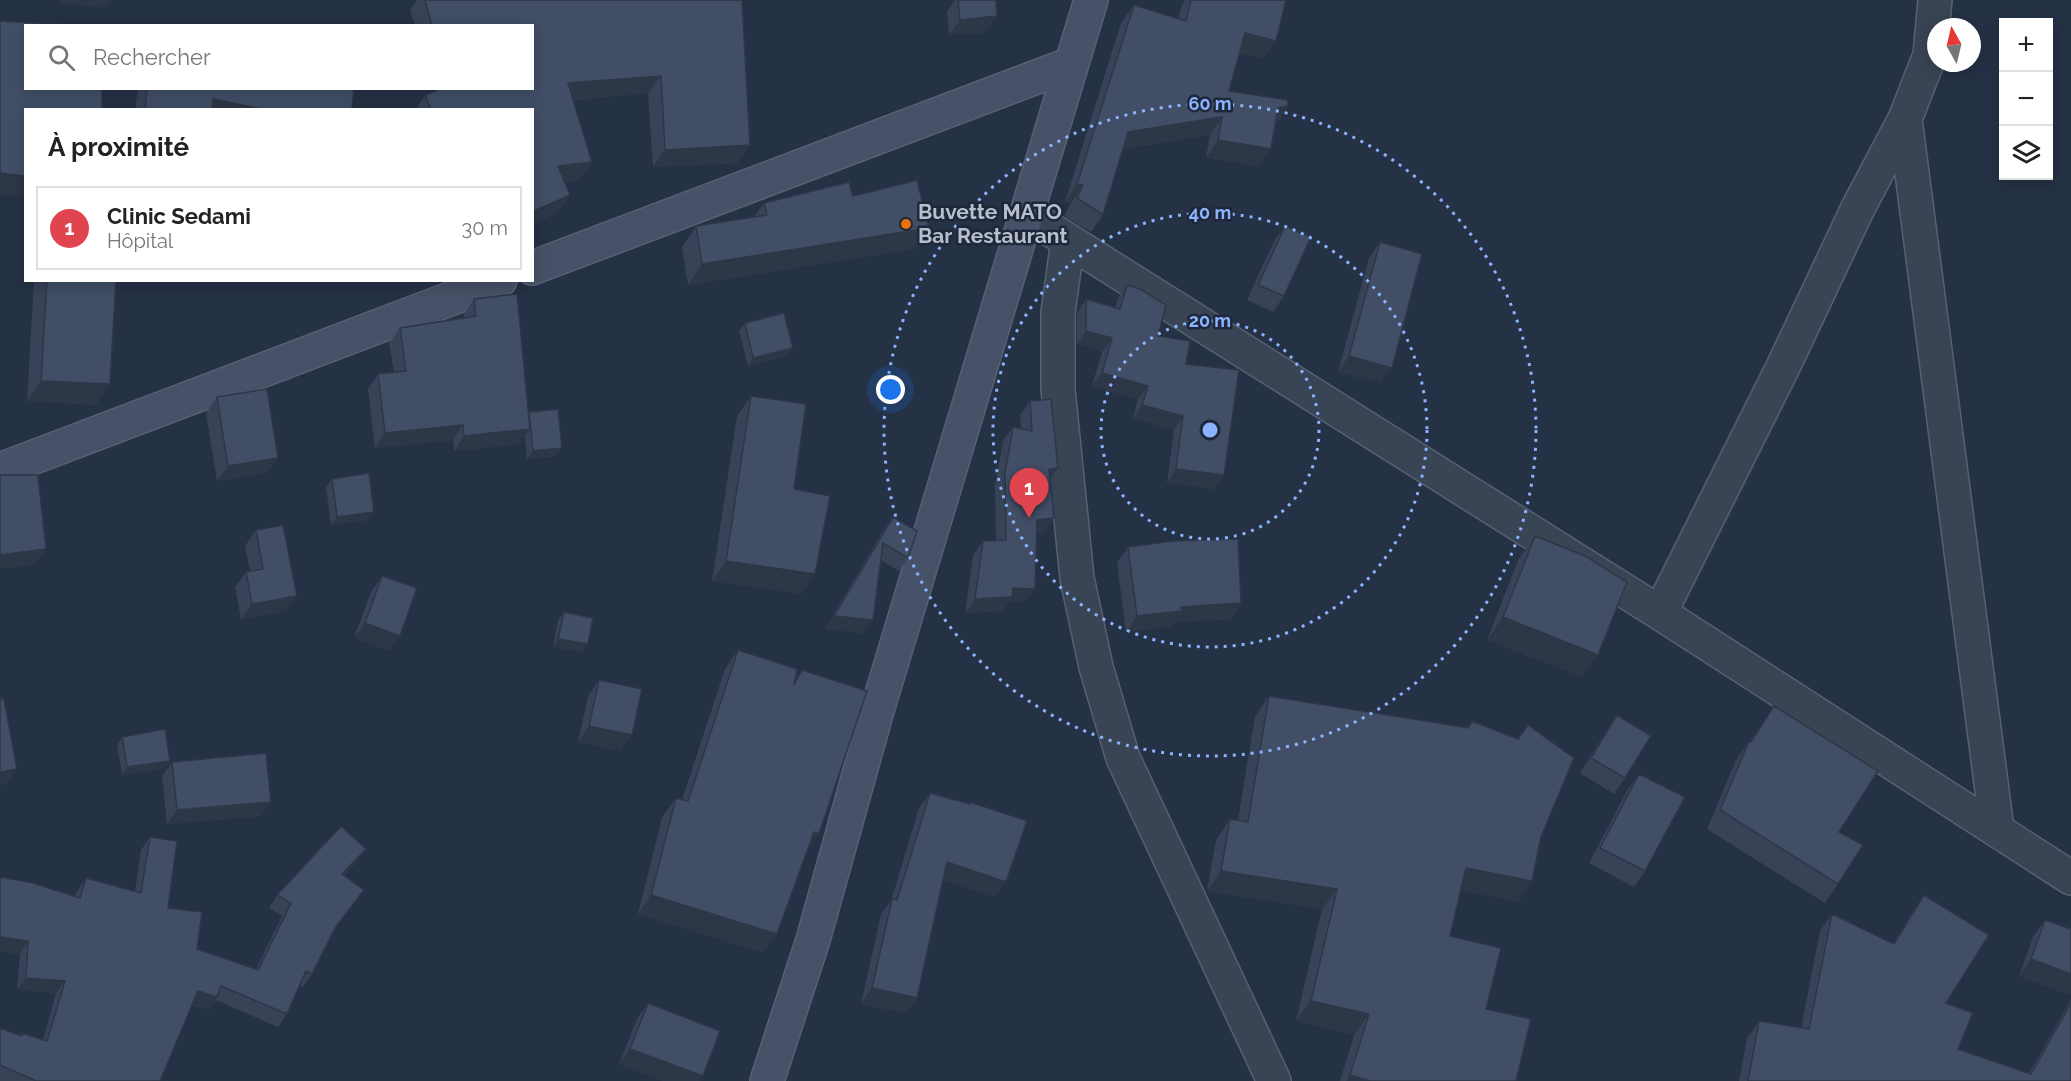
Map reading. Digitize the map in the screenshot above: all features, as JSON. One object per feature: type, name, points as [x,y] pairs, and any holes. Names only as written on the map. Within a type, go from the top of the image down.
[{"type":"main road","points":[[767,1081],[813,940],[876,714],[1090,0]]},
{"type":"main road","points":[[534,267],[1071,64]]},
{"type":"main road","points":[[0,470],[495,282]]},
{"type":"street","points":[[1660,613],[1784,367],[1858,208],[1905,119],[1930,55],[1935,0]]},
{"type":"street","points":[[1905,119],[1997,829]]},
{"type":"street","points":[[1026,214],[1660,613],[2071,878]]},
{"type":"street","points":[[1068,240],[1059,312],[1058,389],[1077,578],[1096,667],[1123,758],[1274,1081]]},
{"type":"building","points":[[425,0],[742,0],[750,145],[665,150],[661,76],[568,83],[592,162],[558,166],[570,195],[534,211],[534,108],[430,108],[425,95],[437,90],[534,90],[534,24],[431,24]]},
{"type":"building","points":[[958,0],[996,0],[997,16],[960,20]]},
{"type":"building","points":[[1191,0],[1286,0],[1276,41],[1245,33],[1229,91],[1288,100],[1288,106],[1278,108],[1271,149],[1218,140],[1222,117],[1128,132],[1103,215],[1077,198],[1083,185],[1077,184],[1134,5],[1186,21]]},
{"type":"building","points":[[0,21],[54,24],[24,24],[24,90],[102,90],[102,108],[24,108],[24,176],[0,173]]},
{"type":"building","points":[[147,90],[354,90],[352,108],[256,108],[213,99],[212,108],[145,108]]},
{"type":"building","points":[[917,180],[929,228],[702,264],[696,226],[767,215],[764,203],[849,182],[853,196]]},
{"type":"building","points":[[1285,226],[1311,237],[1284,296],[1258,285]]},
{"type":"building","points":[[1380,242],[1422,254],[1392,368],[1349,356]]},
{"type":"building","points":[[47,282],[116,282],[110,384],[41,381]]},
{"type":"building","points":[[1127,285],[1140,289],[1166,305],[1158,336],[1190,341],[1186,364],[1239,370],[1224,475],[1176,469],[1183,416],[1142,405],[1148,386],[1102,373],[1112,338],[1086,331],[1086,299],[1120,309]]},
{"type":"building","points":[[517,294],[530,429],[464,436],[463,425],[385,433],[378,374],[406,371],[400,328],[476,316],[474,299]]},
{"type":"building","points":[[784,313],[793,348],[753,358],[745,323]]},
{"type":"building","points":[[267,389],[278,458],[228,466],[217,397]]},
{"type":"building","points":[[751,396],[806,404],[794,489],[830,496],[815,574],[726,561]]},
{"type":"building","points":[[1051,399],[1058,468],[1049,469],[1054,518],[1037,520],[1035,589],[1013,588],[1012,597],[975,599],[983,541],[1006,540],[1005,473],[1013,427],[1032,431],[1030,401]]},
{"type":"building","points":[[558,409],[562,448],[533,451],[529,412]]},
{"type":"building","points":[[369,473],[374,512],[337,517],[332,479]]},
{"type":"building","points":[[0,475],[38,475],[46,549],[0,555]]},
{"type":"building","points":[[893,517],[917,531],[908,558],[883,543],[873,620],[834,616]]},
{"type":"building","points":[[283,525],[297,596],[252,604],[246,572],[263,569],[256,530]]},
{"type":"building","points":[[1535,536],[1585,556],[1627,582],[1598,655],[1503,617]]},
{"type":"building","points":[[1238,539],[1241,603],[1181,607],[1182,611],[1137,616],[1128,547],[1173,541]]},
{"type":"building","points":[[382,576],[417,588],[400,636],[365,623]]},
{"type":"building","points":[[564,612],[593,618],[588,644],[558,639]]},
{"type":"building","points":[[738,650],[797,669],[794,685],[802,670],[867,691],[819,834],[814,832],[777,934],[651,895],[676,798],[688,801]]},
{"type":"building","points":[[599,680],[642,689],[632,735],[589,726]]},
{"type":"building","points":[[1269,696],[1469,728],[1472,721],[1518,739],[1528,725],[1574,758],[1541,837],[1532,881],[1466,868],[1450,936],[1501,948],[1486,1009],[1531,1019],[1516,1081],[1370,1081],[1350,1075],[1369,1014],[1311,1001],[1337,889],[1221,871],[1230,819],[1248,822]]},
{"type":"building","points":[[0,699],[4,699],[17,769],[0,772]]},
{"type":"building","points":[[1774,706],[1878,771],[1839,832],[1863,845],[1838,884],[1720,810],[1749,741],[1751,742]]},
{"type":"building","points":[[1617,715],[1651,736],[1625,778],[1591,758]]},
{"type":"building","points":[[165,729],[170,761],[127,767],[122,737]]},
{"type":"building","points":[[266,753],[271,802],[177,810],[172,762]]},
{"type":"building","points":[[1639,774],[1685,797],[1645,871],[1600,848]]},
{"type":"building","points":[[930,793],[970,804],[970,802],[1027,821],[1006,882],[947,862],[917,998],[872,988],[892,899],[897,900]]},
{"type":"building","points":[[341,826],[366,849],[342,874],[364,890],[335,928],[312,974],[306,971],[287,1014],[221,986],[217,997],[198,991],[160,1081],[36,1081],[0,1065],[0,1028],[22,1036],[22,1033],[47,1041],[65,981],[26,978],[28,941],[0,937],[0,877],[33,883],[80,898],[86,878],[141,893],[150,837],[177,841],[168,908],[202,912],[197,949],[258,970],[291,903],[277,895]]},
{"type":"building","points":[[1924,895],[1989,935],[1946,1003],[1973,1013],[1958,1049],[2031,1074],[2071,1003],[2071,1081],[1748,1081],[1759,1021],[1809,1029],[1832,914],[1894,944]]},
{"type":"building","points":[[2045,920],[2071,929],[2071,974],[2031,959]]},
{"type":"building","points":[[648,1003],[720,1031],[703,1076],[630,1049]]},
{"type":"place","name":"Buvette MATO Bar Restaurant","points":[[906,224]]},
{"type":"place","name":"Clinic Sedami","points":[[1029,518]]}]
